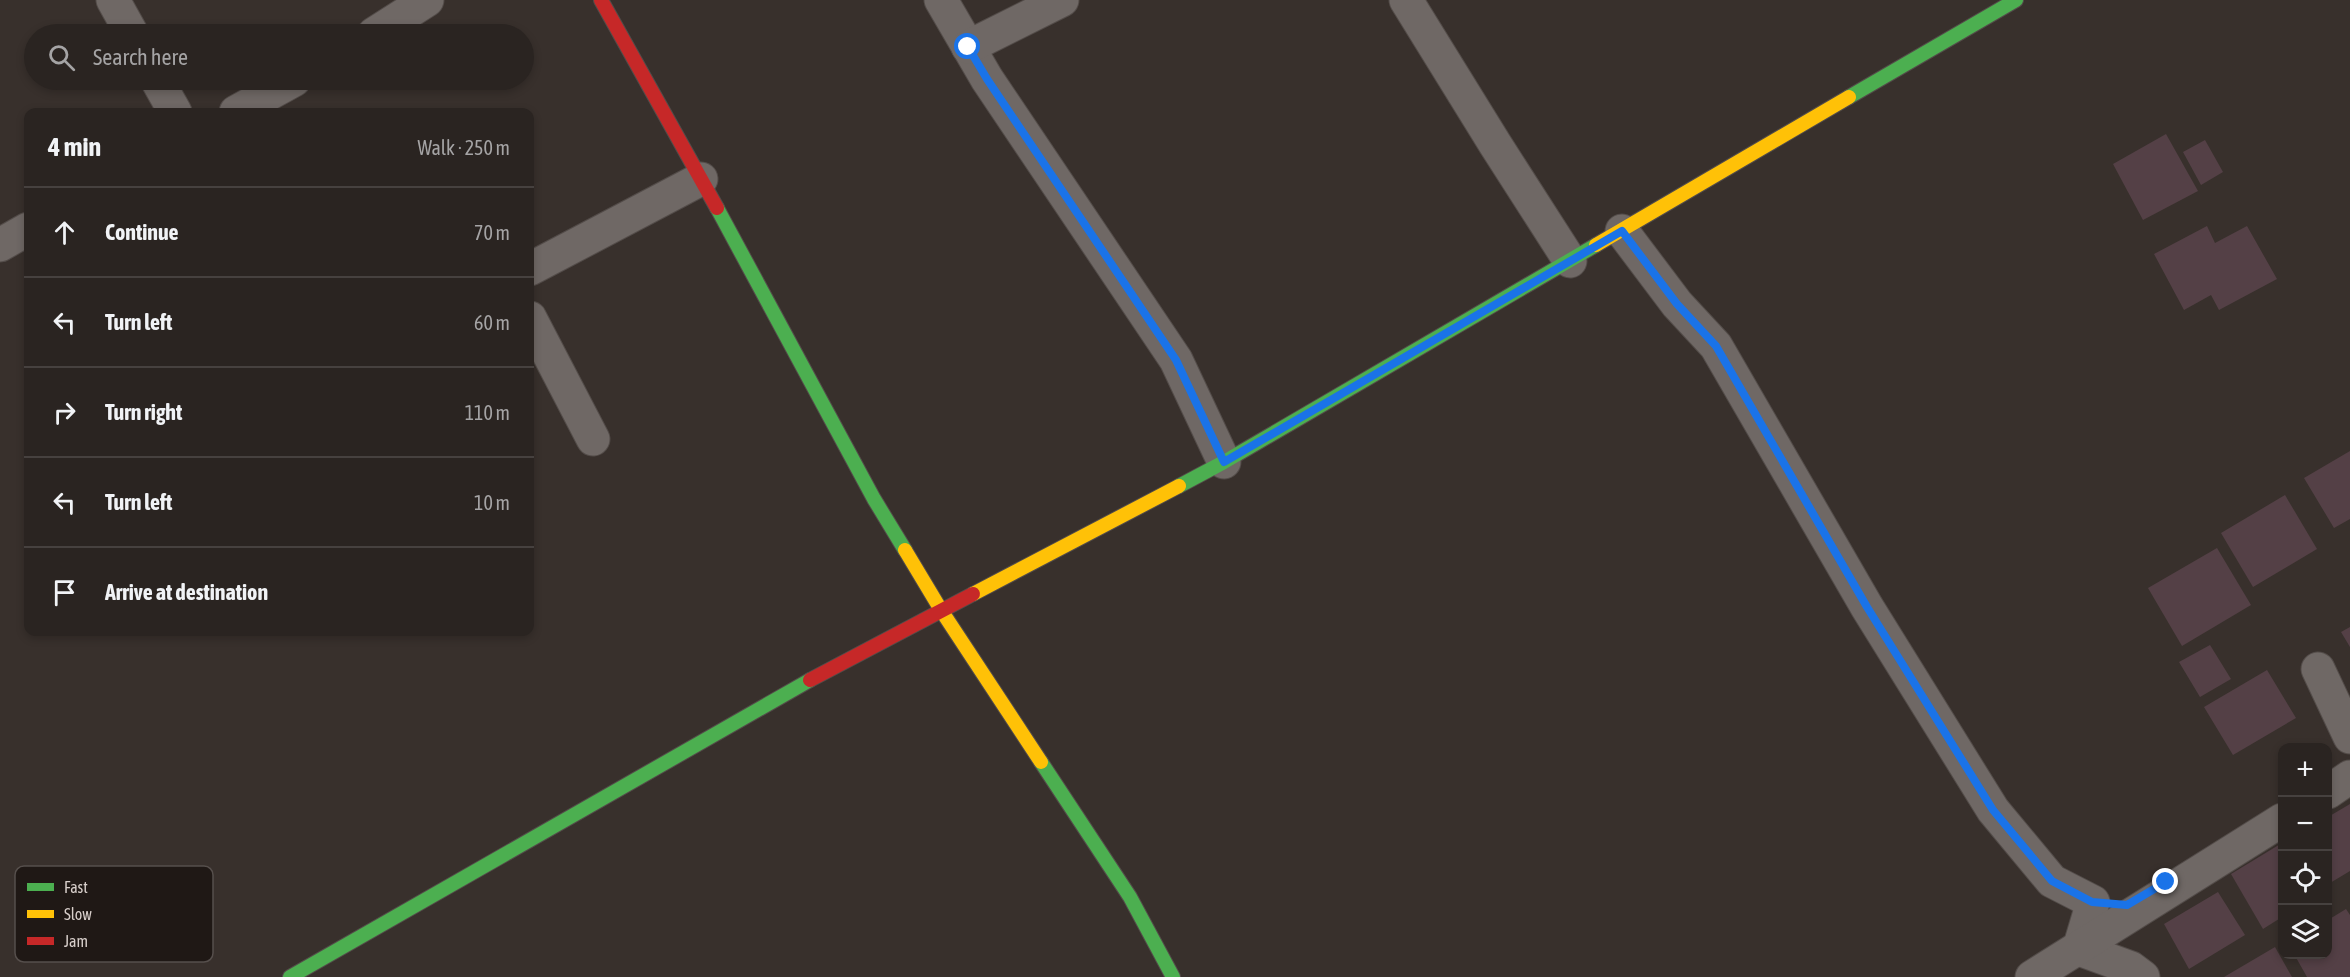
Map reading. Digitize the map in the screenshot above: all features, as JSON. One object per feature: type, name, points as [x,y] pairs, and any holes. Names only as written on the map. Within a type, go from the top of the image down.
[{"type":"street","points":[[113,0],[126,24]]},
{"type":"street","points":[[390,24],[427,0]]},
{"type":"street","points":[[601,0],[701,179],[874,499],[941,610],[1130,897],[1173,977]]},
{"type":"street","points":[[941,0],[987,79],[1176,360],[1224,462]]},
{"type":"street","points":[[968,47],[1062,0]]},
{"type":"street","points":[[1406,0],[1570,261]]},
{"type":"street","points":[[291,977],[775,698],[1224,462],[2016,0]]},
{"type":"street","points":[[163,90],[174,108]]},
{"type":"street","points":[[243,108],[276,90]]},
{"type":"street","points":[[534,267],[701,179]]},
{"type":"street","points":[[0,245],[24,231]]},
{"type":"street","points":[[1622,231],[1677,304],[1716,346],[1867,607],[1993,810],[2052,881],[2092,902],[2127,905],[2278,809]]},
{"type":"street","points":[[534,326],[593,440]]},
{"type":"street","points":[[2318,669],[2350,737]]},
{"type":"street","points":[[2332,777],[2341,771],[2350,770]]},
{"type":"street","points":[[2332,789],[2350,777]]},
{"type":"street","points":[[2031,977],[2278,823]]},
{"type":"street","points":[[2079,949],[2092,902]]},
{"type":"street","points":[[2079,949],[2131,968],[2143,977]]},
{"type":"building","points":[[2166,134],[2198,191],[2143,220],[2113,164]]},
{"type":"building","points":[[2205,140],[2223,172],[2201,185],[2183,152]]},
{"type":"building","points":[[2207,226],[2215,243],[2247,226],[2277,279],[2219,310],[2211,295],[2184,310],[2154,254]]},
{"type":"building","points":[[2350,451],[2350,519],[2334,528],[2304,478]]},
{"type":"building","points":[[2285,495],[2317,549],[2253,587],[2221,533]]},
{"type":"building","points":[[2217,548],[2251,605],[2182,646],[2148,588]]},
{"type":"building","points":[[2350,627],[2350,647],[2341,632]]},
{"type":"building","points":[[2210,645],[2231,679],[2200,697],[2179,662]]},
{"type":"building","points":[[2267,670],[2296,718],[2233,755],[2204,707]]},
{"type":"building","points":[[2350,804],[2350,871],[2332,882],[2332,851],[2332,815]]},
{"type":"building","points":[[2278,845],[2278,920],[2263,929],[2231,874]]},
{"type":"building","points":[[2218,892],[2245,935],[2189,969],[2164,924]]},
{"type":"building","points":[[2346,909],[2350,915],[2350,977],[2307,977],[2297,959],[2332,959],[2332,918]]},
{"type":"building","points":[[2275,947],[2278,959],[2282,959],[2292,977],[2224,977]]},
{"type":"traffic: fast","points":[[1849,97],[2016,0]]},
{"type":"traffic: fast","points":[[717,208],[874,499],[905,550]]},
{"type":"traffic: fast","points":[[1179,486],[1596,245]]},
{"type":"traffic: fast","points":[[290,977],[810,680]]},
{"type":"traffic: fast","points":[[1041,762],[1130,897],[1173,977]]},
{"type":"traffic: slow","points":[[1596,245],[1849,97]]},
{"type":"traffic: slow","points":[[973,594],[1179,486]]},
{"type":"traffic: slow","points":[[905,550],[941,610],[1041,762]]},
{"type":"traffic: jam","points":[[601,0],[717,208]]},
{"type":"traffic: jam","points":[[810,680],[973,594]]},
{"type":"route","points":[[968,47],[987,79],[1176,360],[1224,462],[1622,231],[1677,304],[1716,346],[1867,607],[1993,810],[2052,881],[2092,902],[2127,905],[2166,882]]}]
